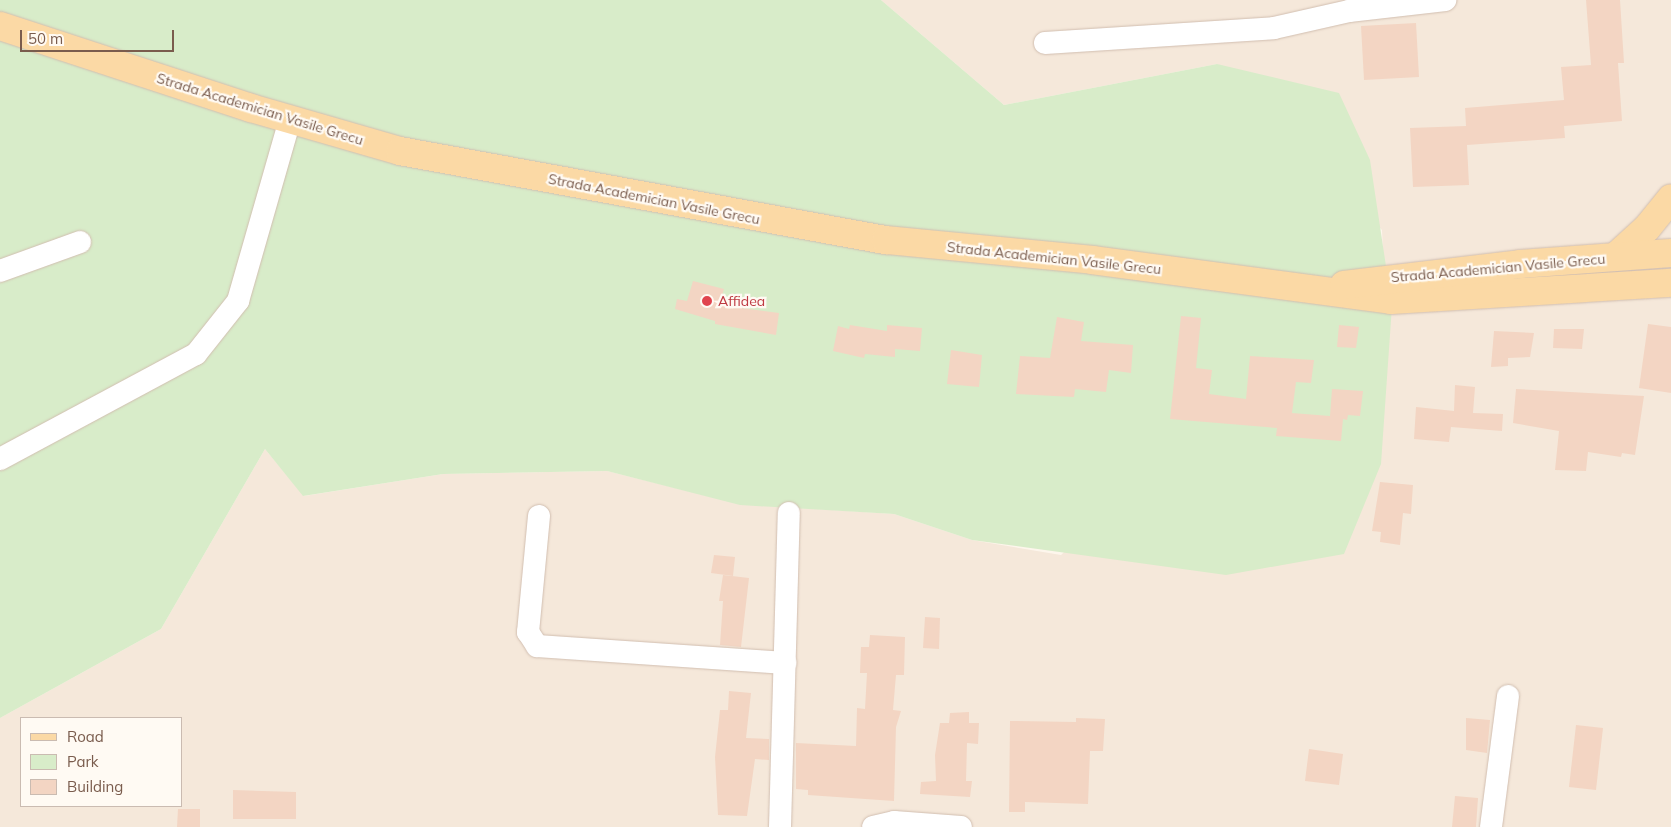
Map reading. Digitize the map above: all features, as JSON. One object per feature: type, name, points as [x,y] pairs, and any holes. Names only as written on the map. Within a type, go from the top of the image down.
[{"type":"main road","name":"Strada Academician Vasile Grecu","points":[[0,26],[290,120],[400,150],[869,238],[1325,288],[1391,300],[1671,283]]},
{"type":"main road","points":[[1614,257],[1647,228],[1671,198]]},
{"type":"main road","name":"Strada Academician Vasile Grecu","points":[[1325,288],[1393,276],[1671,253]]},
{"type":"street","points":[[1045,43],[1274,28],[1349,6],[1445,0]]},
{"type":"street","points":[[0,459],[196,354],[238,301],[290,120]]},
{"type":"street","points":[[0,270],[80,242]]},
{"type":"street","points":[[780,827],[789,513]]},
{"type":"street","points":[[539,516],[528,632],[530,642],[537,646],[785,664]]},
{"type":"street","points":[[1491,827],[1508,696]]},
{"type":"street","points":[[872,827],[894,822],[961,827]]},
{"type":"shaded area","points":[[881,0],[1671,0],[1671,827],[0,827],[0,718],[161,629],[265,449],[304,496],[443,474],[607,471],[740,504],[894,514],[972,540],[1061,555],[1383,253],[1382,230],[1217,64],[1004,105]]},
{"type":"green space","points":[[0,0],[881,0],[1004,105],[1217,64],[1339,93],[1370,160],[1392,306],[1381,464],[1344,554],[1226,575],[972,540],[894,514],[740,505],[607,471],[443,474],[303,496],[265,449],[161,629],[0,718]]},
{"type":"building","points":[[1586,0],[1620,0],[1624,63],[1618,63],[1622,121],[1564,126],[1565,138],[1467,145],[1469,185],[1413,187],[1410,128],[1466,126],[1465,108],[1564,100],[1561,67],[1591,65]]},
{"type":"building","points":[[1416,23],[1419,77],[1364,80],[1361,26]]},
{"type":"building","points":[[693,281],[724,289],[719,305],[779,313],[776,335],[715,324],[715,321],[675,309],[677,299],[687,301]]},
{"type":"building","points":[[1181,316],[1201,318],[1196,368],[1212,370],[1209,394],[1246,399],[1250,356],[1314,360],[1311,383],[1296,382],[1292,413],[1330,416],[1332,389],[1363,391],[1360,416],[1348,415],[1347,420],[1343,419],[1341,441],[1276,436],[1277,428],[1170,419]]},
{"type":"building","points":[[1057,317],[1084,322],[1081,341],[1133,345],[1131,373],[1109,370],[1106,392],[1075,389],[1074,397],[1016,394],[1020,356],[1050,358]]},
{"type":"building","points":[[1648,324],[1671,327],[1671,393],[1639,388]]},
{"type":"building","points":[[850,325],[887,331],[887,325],[922,328],[920,351],[895,349],[895,357],[865,354],[864,358],[833,351],[838,326],[849,329]]},
{"type":"building","points":[[1339,325],[1359,327],[1356,348],[1337,347]]},
{"type":"building","points":[[1554,329],[1584,329],[1582,349],[1553,348]]},
{"type":"building","points":[[1494,331],[1534,333],[1530,357],[1508,358],[1508,366],[1491,367]]},
{"type":"building","points":[[951,350],[982,355],[979,387],[947,384]]},
{"type":"building","points":[[1455,385],[1475,387],[1473,413],[1503,414],[1502,431],[1451,427],[1449,442],[1414,439],[1416,407],[1454,411]]},
{"type":"building","points":[[1516,389],[1644,396],[1635,455],[1622,453],[1621,457],[1588,452],[1586,471],[1555,470],[1559,431],[1513,423]]},
{"type":"building","points":[[1380,482],[1413,485],[1411,514],[1403,513],[1400,545],[1380,542],[1381,532],[1372,531]]},
{"type":"building","points":[[714,555],[735,557],[733,576],[711,573]]},
{"type":"building","points":[[723,575],[749,578],[741,647],[720,645],[723,601],[719,601]]},
{"type":"building","points":[[925,617],[940,618],[939,649],[923,648]]},
{"type":"building","points":[[870,635],[905,637],[904,675],[896,675],[893,710],[901,711],[896,727],[894,801],[808,795],[808,790],[796,789],[796,743],[856,746],[857,708],[865,709],[867,673],[860,673],[861,647],[869,647]]},
{"type":"building","points":[[729,691],[751,693],[746,738],[769,739],[769,760],[755,759],[747,816],[718,815],[715,757],[720,710],[728,710]]},
{"type":"building","points":[[969,712],[969,723],[979,723],[978,744],[967,743],[966,781],[972,781],[970,797],[920,794],[921,782],[936,781],[935,755],[940,723],[949,723],[950,713]]},
{"type":"building","points":[[1076,718],[1105,719],[1103,751],[1090,751],[1088,804],[1025,802],[1025,812],[1009,812],[1010,721],[1076,722]]},
{"type":"building","points":[[1466,718],[1490,720],[1487,753],[1466,750]]},
{"type":"building","points":[[1576,725],[1603,728],[1596,790],[1569,787]]},
{"type":"building","points":[[1309,749],[1343,754],[1339,785],[1305,781]]},
{"type":"building","points":[[233,790],[296,792],[296,819],[233,819]]},
{"type":"building","points":[[1455,796],[1478,798],[1476,827],[1452,827]]},
{"type":"building","points":[[178,809],[200,809],[200,827],[177,827]]},
{"type":"place","name":"Affidea","points":[[707,301]]}]
